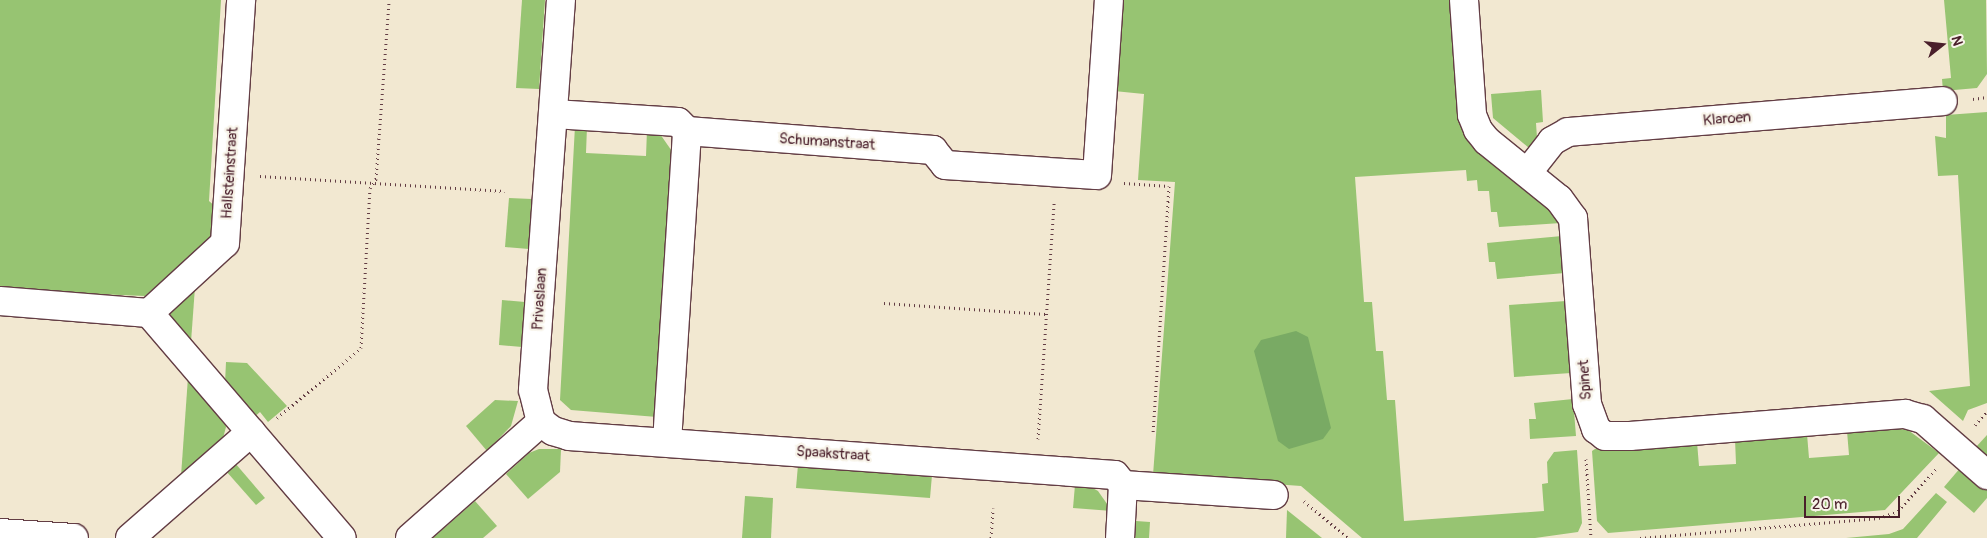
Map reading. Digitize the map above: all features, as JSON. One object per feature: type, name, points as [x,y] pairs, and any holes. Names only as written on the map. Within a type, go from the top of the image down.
[{"type":"street","name":"Hallsteinstraat","points":[[149,313],[225,243],[242,0]]},
{"type":"street","name":"Privaslaan","points":[[541,422],[533,390],[561,0]]},
{"type":"street","points":[[1097,175],[1109,0]]},
{"type":"street","name":"Spinet","points":[[1464,0],[1472,115],[1487,141],[1528,172],[1563,203],[1573,218],[1589,418],[1605,436],[1905,414],[1923,420],[1955,447]]},
{"type":"street","name":"Klaroen","points":[[1528,172],[1552,141],[1568,132],[1943,101]]},
{"type":"street","name":"Schumanstraat","points":[[554,114],[678,122],[687,131],[933,150],[945,165],[1097,175]]},
{"type":"street","points":[[667,442],[687,131]]},
{"type":"street","points":[[0,301],[149,313],[342,538]]},
{"type":"street","points":[[410,538],[541,422]]},
{"type":"street","name":"Spaakstraat","points":[[541,422],[554,431],[569,436],[1114,475],[1122,485],[1274,496]]},
{"type":"street","points":[[130,538],[253,434]]},
{"type":"street","points":[[1955,447],[1987,475]]},
{"type":"street","points":[[1120,538],[1122,485]]},
{"type":"street","points":[[0,533],[74,538]]},
{"type":"path","points":[[253,434],[361,348],[370,188],[374,183],[389,0]]},
{"type":"path","points":[[1036,469],[1056,172]]},
{"type":"path","points":[[230,175],[505,191]]},
{"type":"path","points":[[1097,175],[1103,182],[1169,186],[1153,431]]},
{"type":"path","points":[[884,303],[1046,314]]},
{"type":"path","points":[[1640,538],[1879,518],[1898,511],[1955,447]]},
{"type":"path","points":[[1585,452],[1591,538]]},
{"type":"path","points":[[1274,496],[1293,497],[1307,503],[1348,538]]},
{"type":"path","points":[[991,538],[993,508]]},
{"type":"green space","points":[[0,0],[221,0],[209,201],[219,210],[214,236],[145,296],[0,290]]},
{"type":"green space","points":[[522,0],[545,0],[539,89],[516,88]]},
{"type":"green space","points":[[1121,0],[1450,0],[1460,119],[1554,213],[1561,223],[1499,227],[1497,212],[1491,212],[1489,191],[1478,191],[1477,180],[1467,181],[1466,170],[1355,177],[1364,302],[1372,302],[1376,351],[1383,351],[1387,400],[1395,400],[1404,521],[1544,511],[1542,484],[1548,483],[1547,462],[1554,452],[1577,450],[1582,523],[1578,532],[1535,538],[1362,538],[1301,486],[1153,475],[1175,182],[1138,180],[1144,94],[1114,91]]},
{"type":"green space","points":[[1944,0],[1986,0],[1987,74],[1977,88],[1943,91],[1942,79],[1951,78]]},
{"type":"green space","points":[[1541,90],[1543,122],[1536,123],[1537,138],[1529,148],[1493,118],[1491,94]]},
{"type":"green space","points":[[1987,112],[1987,403],[1968,410],[1963,421],[1929,391],[1970,386],[1958,175],[1938,176],[1935,136],[1946,138],[1946,115]]},
{"type":"green space","points":[[575,126],[587,127],[586,153],[646,156],[647,130],[660,134],[676,157],[657,417],[571,410],[560,400]]},
{"type":"green space","points":[[509,198],[532,199],[529,249],[505,247]]},
{"type":"green space","points":[[1562,236],[1565,273],[1497,279],[1495,262],[1489,262],[1487,243]]},
{"type":"green space","points":[[195,287],[191,342],[172,326],[170,315],[173,306]]},
{"type":"green space","points":[[502,300],[525,302],[522,347],[499,345]]},
{"type":"green space","points":[[1566,301],[1571,373],[1514,377],[1509,305]]},
{"type":"green space","points":[[1296,331],[1308,337],[1331,428],[1323,439],[1289,449],[1278,441],[1254,351],[1261,340]]},
{"type":"green space","points":[[226,362],[247,363],[287,406],[268,422],[260,412],[253,418],[225,383]]},
{"type":"green space","points":[[188,377],[224,419],[226,427],[222,442],[181,476]]},
{"type":"green space","points":[[1573,399],[1576,436],[1530,439],[1529,419],[1536,419],[1534,403]]},
{"type":"green space","points":[[495,400],[518,401],[511,426],[487,451],[466,426]]},
{"type":"green space","points":[[1893,428],[1908,430],[1939,453],[1885,510],[1608,533],[1597,521],[1592,451],[1595,449],[1697,442],[1699,466],[1736,464],[1735,439],[1807,434],[1809,458],[1849,455],[1847,431]]},
{"type":"green space","points":[[1987,435],[1987,457],[1976,447]]},
{"type":"green space","points":[[539,449],[561,449],[560,472],[528,499],[506,474],[529,453]]},
{"type":"green space","points":[[235,463],[265,498],[256,505],[226,471]]},
{"type":"green space","points":[[798,465],[932,475],[930,498],[796,488]]},
{"type":"green space","points":[[1961,467],[1987,489],[1987,498],[1974,513],[1944,487]]},
{"type":"green space","points":[[1075,485],[1089,486],[1098,491],[1112,511],[1073,508]]},
{"type":"green space","points":[[1936,493],[1947,502],[1917,538],[1846,538],[1889,534],[1903,529]]},
{"type":"green space","points":[[745,496],[773,498],[771,538],[742,538]]},
{"type":"green space","points":[[475,501],[497,526],[483,538],[433,538]]},
{"type":"green space","points":[[1287,510],[1322,538],[1286,538]]},
{"type":"green space","points":[[1136,521],[1150,522],[1149,538],[1135,538]]}]
